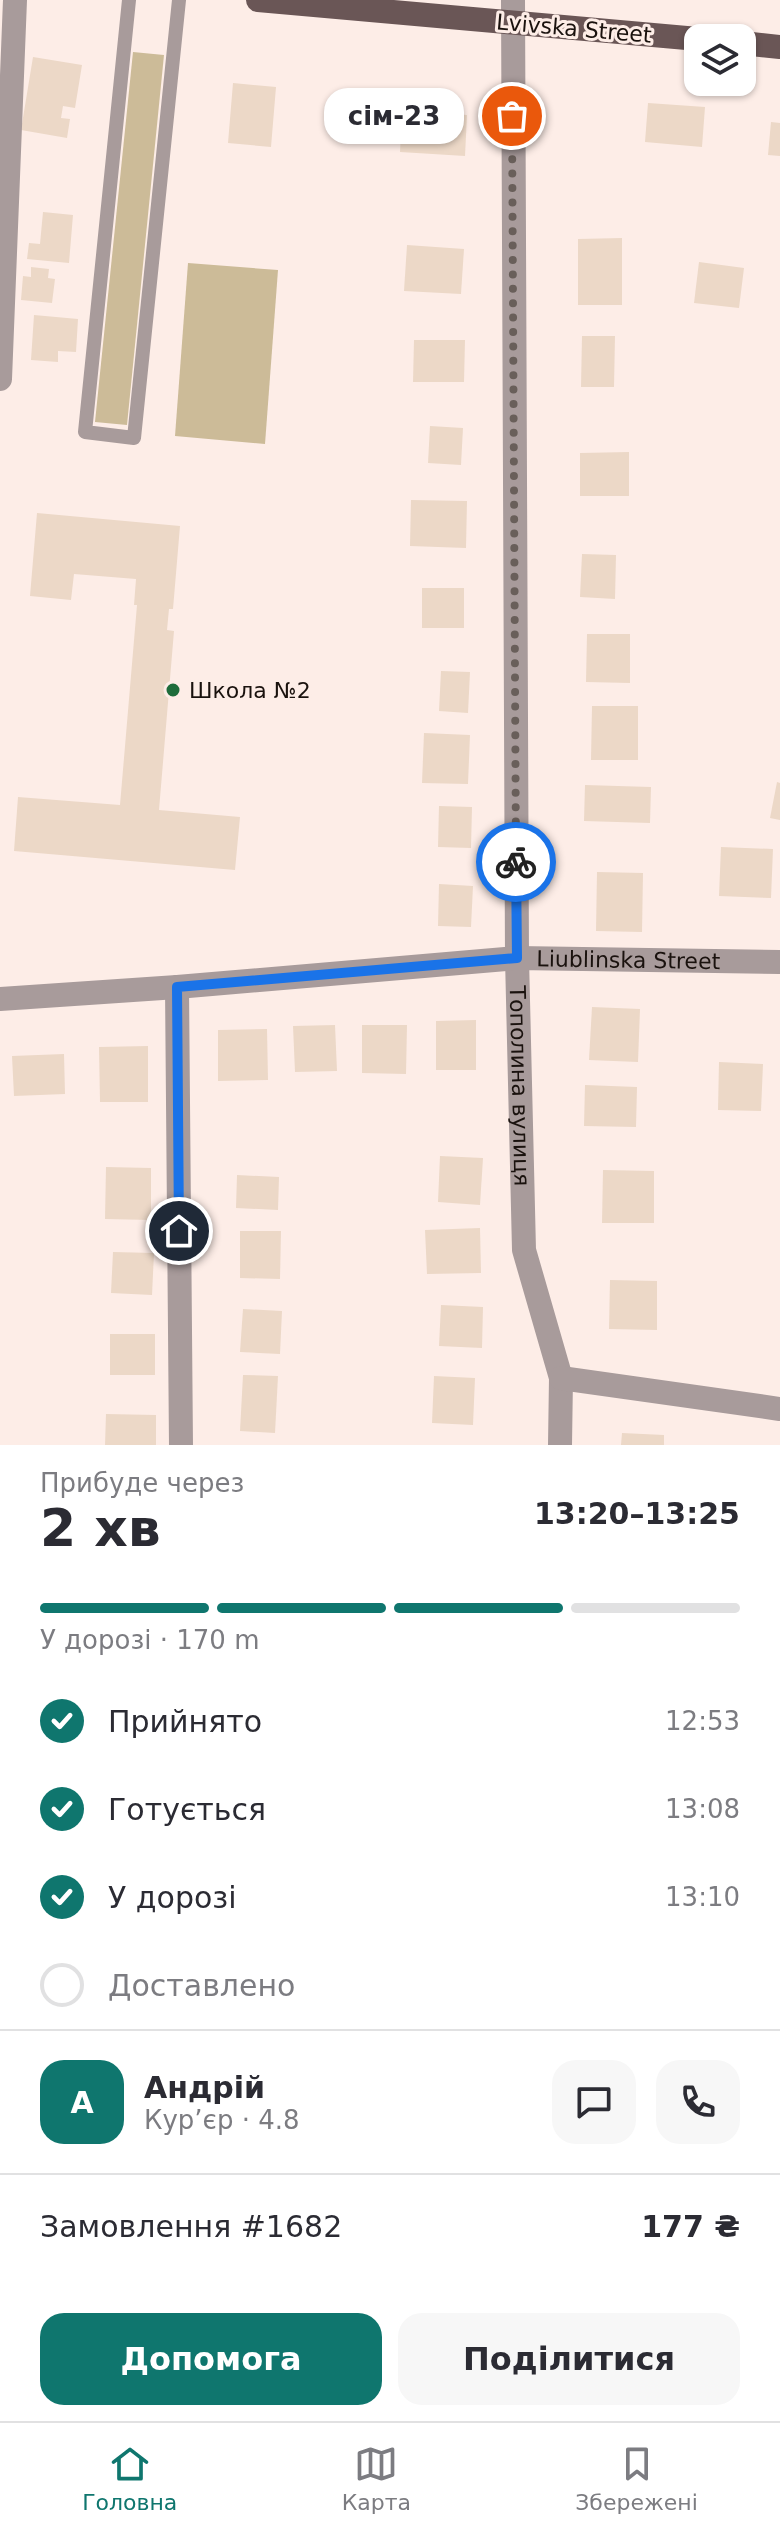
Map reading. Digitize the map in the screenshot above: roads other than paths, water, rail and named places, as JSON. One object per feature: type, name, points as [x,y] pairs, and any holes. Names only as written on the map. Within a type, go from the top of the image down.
[{"type":"main road","name":"Lvivska Street","points":[[258,0],[512,11],[684,37]]},
{"type":"main road","points":[[756,44],[780,47]]},
{"type":"street","points":[[0,379],[15,0]]},
{"type":"street","name":"Тополина вулиця","points":[[512,11],[517,958],[524,1250],[561,1378],[560,1445]]},
{"type":"street","name":"Liublinska Street","points":[[0,999],[517,958],[780,962]]},
{"type":"street","points":[[177,987],[181,1445]]},
{"type":"street","points":[[561,1378],[780,1409]]},
{"type":"lane","points":[[129,0],[85,432],[134,438],[179,0]]},
{"type":"place","name":"сім-23","points":[[512,116]]},
{"type":"place","name":"Школа №2","points":[[173,690]]}]
